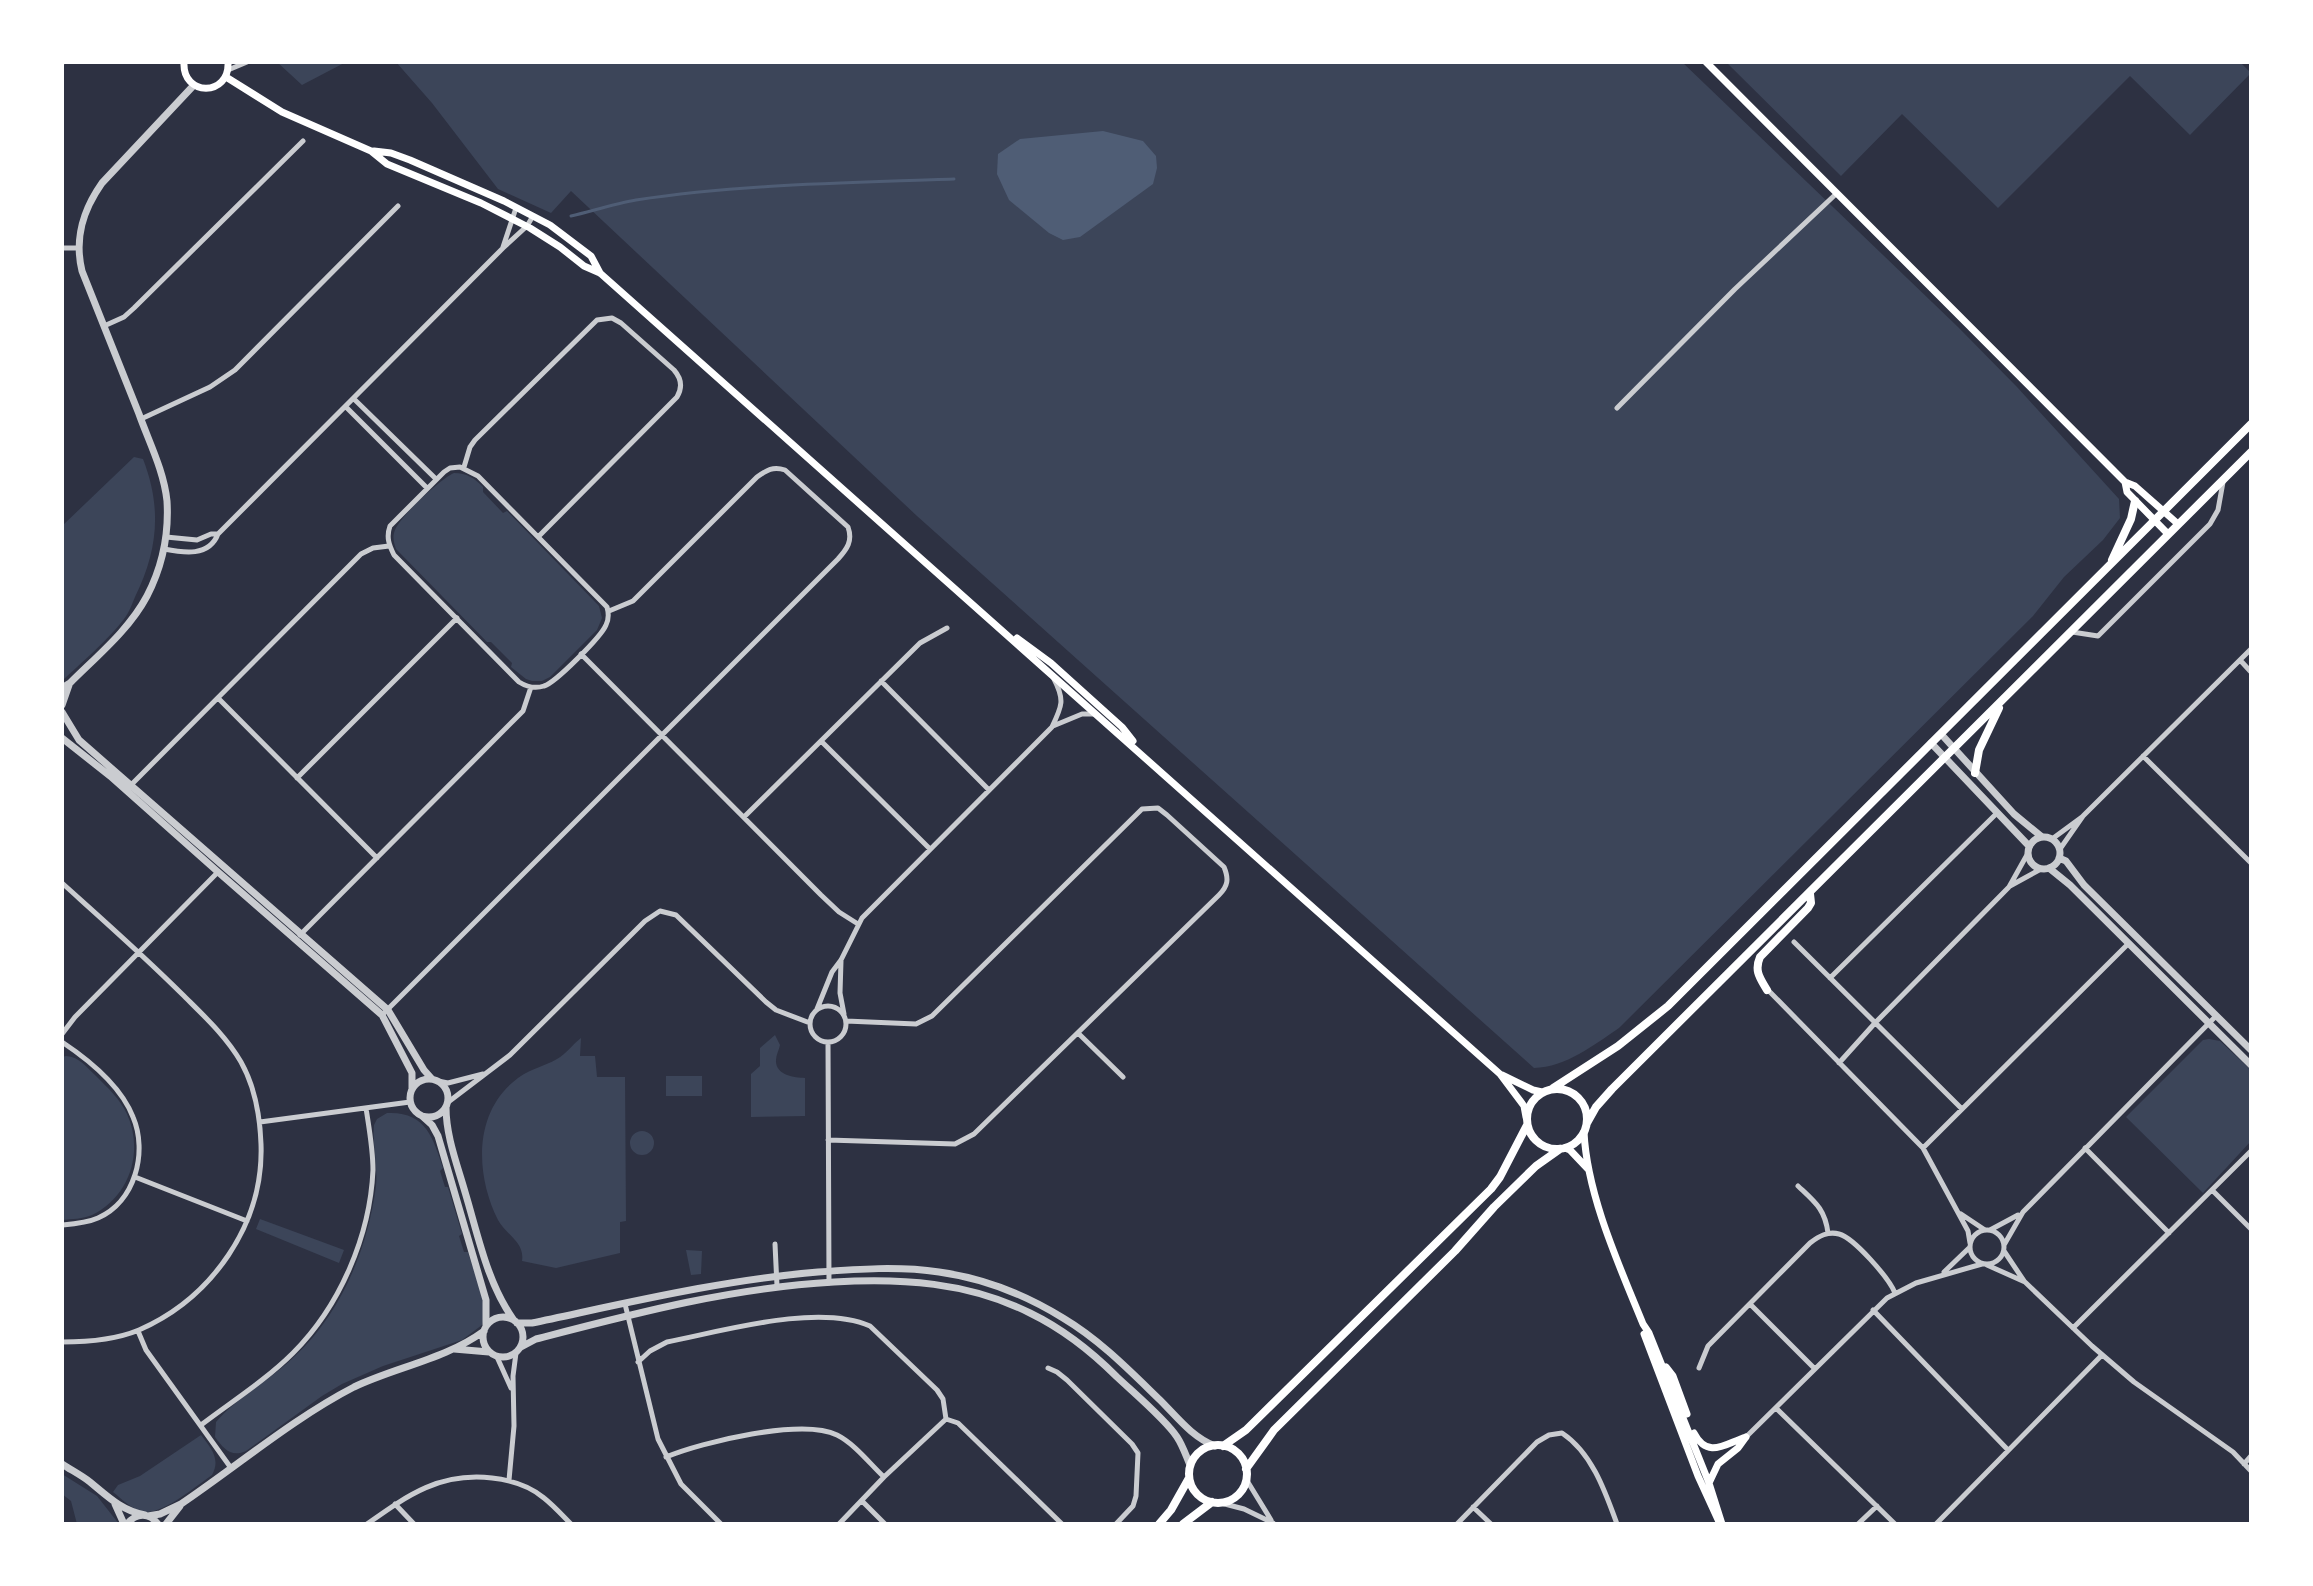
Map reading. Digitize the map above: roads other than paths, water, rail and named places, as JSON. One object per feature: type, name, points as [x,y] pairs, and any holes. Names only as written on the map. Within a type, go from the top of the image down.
[{"type":"main road","points":[[184,62],[185,73],[194,85],[204,89],[217,86],[227,70],[282,112],[371,151],[387,164],[481,203],[527,226],[584,266],[600,273],[1500,1074],[1524,1106],[1529,1132],[1539,1143],[1545,1147],[1570,1150],[1590,1170]]},
{"type":"main road","points":[[1706,62],[2125,482],[2135,486],[2178,524]]},
{"type":"main road","points":[[371,151],[401,157],[550,225],[591,256],[600,273]]},
{"type":"main road","points":[[1159,1524],[1171,1510],[1189,1477],[1190,1465],[1200,1452],[1219,1446],[1246,1430],[1479,1202],[1500,1177],[1534,1098],[1618,1046],[1668,1006],[2251,424]]},
{"type":"main road","points":[[1183,1524],[1216,1502],[1238,1495],[1246,1474],[1274,1430],[1470,1236],[1494,1207],[1536,1166],[1578,1140],[1596,1107],[1612,1089],[2251,452]]},
{"type":"main road","points":[[2125,482],[2127,492],[2168,534]]},
{"type":"main road","points":[[2110,564],[2131,519],[2135,501]]},
{"type":"main road","points":[[994,622],[1051,663],[1122,727],[1144,755]]},
{"type":"main road","points":[[1975,773],[1979,750],[2003,701]]},
{"type":"main road","points":[[1767,990],[1759,976],[1760,957],[1808,908],[1810,894]]},
{"type":"main road","points":[[1500,1074],[1542,1092]]},
{"type":"main road","points":[[1553,1088],[1567,1090],[1579,1097],[1586,1109],[1590,1170],[1602,1213],[1643,1324],[1709,1483],[1721,1524]]},
{"type":"main road","points":[[1643,1324],[1644,1334],[1698,1476],[1721,1524]]},
{"type":"main road","points":[[1660,1359],[1673,1376],[1699,1442],[1711,1448],[1721,1448],[1746,1437]]},
{"type":"main road","points":[[1709,1483],[1718,1464],[1746,1437]]},
{"type":"main road","points":[[1219,1446],[1230,1448],[1241,1456],[1246,1474]]},
{"type":"main road","points":[[1189,1477],[1194,1491],[1205,1500],[1216,1502]]},
{"type":"street","points":[[227,70],[247,62]]},
{"type":"street","points":[[62,688],[137,612],[154,582],[166,537],[164,483],[82,271],[78,248],[81,223],[90,200],[102,183],[194,85]]},
{"type":"street","points":[[104,326],[124,317],[134,308],[303,141]]},
{"type":"street","points":[[1617,408],[1837,192]]},
{"type":"street","points":[[141,419],[210,387],[235,370],[398,206]]},
{"type":"street","points":[[503,248],[516,208]]},
{"type":"street","points":[[164,549],[202,551],[215,543],[218,534],[527,226],[533,216]]},
{"type":"street","points":[[62,248],[78,248]]},
{"type":"street","points":[[464,467],[475,440],[597,320],[612,318],[621,323],[674,370],[681,385],[677,397],[538,536]]},
{"type":"street","points":[[354,399],[436,479]]},
{"type":"street","points":[[346,407],[427,488]]},
{"type":"street","points":[[464,467],[478,476],[605,603],[609,611],[605,628],[549,684],[531,687],[519,682],[394,555],[389,546],[387,537],[390,526],[436,479],[450,468],[464,467]]},
{"type":"street","points":[[385,1012],[838,559],[850,545],[848,527],[785,470],[776,467],[757,477],[633,601],[609,611]]},
{"type":"street","points":[[2071,632],[2098,636],[2186,550],[2214,519],[2223,481]]},
{"type":"street","points":[[166,537],[197,540],[218,534]]},
{"type":"street","points":[[128,788],[361,554],[373,548],[389,546]]},
{"type":"street","points":[[297,778],[457,618]]},
{"type":"street","points":[[744,817],[920,643],[947,628]]},
{"type":"street","points":[[2052,839],[2083,816],[2251,649]]},
{"type":"street","points":[[581,654],[828,903],[858,924]]},
{"type":"street","points":[[2240,660],[2251,672]]},
{"type":"street","points":[[1052,727],[1062,700],[1054,678]]},
{"type":"street","points":[[881,681],[989,790]]},
{"type":"street","points":[[62,705],[70,683]]},
{"type":"street","points":[[299,936],[523,711],[531,687]]},
{"type":"street","points":[[218,698],[377,858]]},
{"type":"street","points":[[62,712],[79,740],[128,788],[218,872],[299,936]]},
{"type":"street","points":[[841,960],[840,993],[846,1018],[842,1036],[828,1042],[817,1038],[810,1029],[810,1023],[832,972],[868,911],[1052,727],[1082,714],[1096,714]]},
{"type":"street","points":[[1941,734],[2022,822],[2042,837],[2052,839],[2084,885],[2251,1050]]},
{"type":"street","points":[[62,738],[128,788],[385,1012],[424,1070],[446,1090],[449,1134],[485,1260],[497,1295],[524,1337],[518,1350],[513,1392],[514,1426],[509,1480]]},
{"type":"street","points":[[821,741],[930,849]]},
{"type":"street","points":[[1931,743],[1998,811],[2029,850],[2032,863],[2070,885],[2251,1065]]},
{"type":"street","points":[[2143,756],[2251,863]]},
{"type":"street","points":[[817,1009],[831,1006],[839,1009],[846,1018],[916,1024],[932,1016],[1142,809],[1158,808],[1224,867],[1227,882],[1219,895],[974,1134],[955,1144],[828,1140]]},
{"type":"street","points":[[1830,978],[1998,811]]},
{"type":"street","points":[[2009,887],[2055,864],[2083,816]]},
{"type":"street","points":[[1839,1063],[2009,887],[2035,840],[2042,837]]},
{"type":"street","points":[[62,1034],[75,1017],[218,872]]},
{"type":"street","points":[[62,883],[140,952],[219,1031],[242,1063],[253,1092],[260,1122],[261,1155],[259,1181],[247,1221],[235,1245],[202,1289],[180,1307],[138,1331],[95,1340],[62,1342]]},
{"type":"street","points":[[422,1116],[433,1117],[510,1055],[645,921],[660,911],[676,915],[776,1010],[810,1023]]},
{"type":"street","points":[[1794,942],[1962,1109]]},
{"type":"street","points":[[1923,1148],[2128,944]]},
{"type":"street","points":[[1767,990],[1923,1148],[1968,1231],[1973,1258],[2025,1282]]},
{"type":"street","points":[[385,1012],[412,1073],[412,1108],[432,1125],[438,1136],[486,1300],[483,1342],[489,1352]]},
{"type":"street","points":[[1746,1437],[1873,1310],[1895,1293],[1941,1275],[1997,1261],[2023,1212],[2216,1016]]},
{"type":"street","points":[[1078,1033],[1123,1077]]},
{"type":"street","points":[[62,1042],[115,1088],[130,1110],[139,1146],[135,1177],[125,1196],[105,1214],[62,1225]]},
{"type":"street","points":[[828,1042],[829,1283]]},
{"type":"street","points":[[412,1089],[420,1081],[448,1083],[485,1074]]},
{"type":"street","points":[[260,1122],[410,1102]]},
{"type":"street","points":[[201,1425],[292,1353],[333,1301],[358,1247],[371,1184],[372,1150],[366,1108]]},
{"type":"street","points":[[2084,1148],[2169,1233]]},
{"type":"street","points":[[2073,1328],[2251,1151]]},
{"type":"street","points":[[135,1177],[247,1221]]},
{"type":"street","points":[[1798,1186],[1820,1207],[1826,1217],[1828,1233]]},
{"type":"street","points":[[2212,1190],[2251,1229]]},
{"type":"street","points":[[1957,1212],[1999,1235],[2025,1282],[2102,1355],[2134,1382],[2233,1452],[2251,1471]]},
{"type":"street","points":[[1941,1275],[1970,1246],[1976,1234],[2023,1212]]},
{"type":"street","points":[[1699,1368],[1708,1346],[1819,1236],[1837,1233],[1848,1238],[1886,1276],[1895,1293]]},
{"type":"street","points":[[775,1244],[777,1286]]},
{"type":"street","points":[[114,1503],[126,1524],[133,1518],[160,1514],[181,1504],[318,1407],[385,1373],[452,1349],[498,1317],[532,1323],[703,1287],[828,1271],[905,1268],[940,1272],[972,1278],[1045,1307],[1111,1353],[1193,1434],[1219,1446]]},
{"type":"street","points":[[452,1349],[476,1349],[503,1358],[536,1339],[627,1315],[777,1286],[903,1281],[932,1283],[964,1289],[1027,1311],[1073,1338],[1098,1358],[1176,1435],[1190,1465]]},
{"type":"street","points":[[625,1303],[658,1439],[681,1484],[721,1524]]},
{"type":"street","points":[[1750,1304],[1814,1368]]},
{"type":"street","points":[[1873,1310],[2008,1450]]},
{"type":"street","points":[[638,1362],[667,1342],[788,1319],[819,1316],[857,1320],[870,1326],[937,1390],[943,1399],[946,1419]]},
{"type":"street","points":[[138,1331],[146,1350],[232,1470]]},
{"type":"street","points":[[1936,1524],[2102,1355]]},
{"type":"street","points":[[497,1357],[513,1392]]},
{"type":"street","points":[[1048,1368],[1067,1380],[1138,1453],[1133,1506],[1116,1524]]},
{"type":"street","points":[[1776,1408],[1895,1524]]},
{"type":"street","points":[[839,1524],[946,1419]]},
{"type":"street","points":[[946,1419],[958,1423],[1062,1524]]},
{"type":"street","points":[[666,1457],[691,1447],[733,1438],[817,1429],[841,1437],[884,1477]]},
{"type":"street","points":[[1457,1524],[1537,1442],[1549,1435],[1562,1433],[1574,1441],[1597,1473],[1617,1524]]},
{"type":"street","points":[[2244,1464],[2251,1456]]},
{"type":"street","points":[[62,1464],[114,1503],[133,1513],[146,1515],[158,1524]]},
{"type":"street","points":[[1246,1474],[1273,1524]]},
{"type":"street","points":[[367,1524],[395,1504],[435,1483],[470,1475],[509,1480],[542,1496],[571,1524]]},
{"type":"street","points":[[862,1501],[885,1524]]},
{"type":"street","points":[[1216,1502],[1244,1509],[1273,1524]]},
{"type":"street","points":[[166,1524],[181,1504]]},
{"type":"street","points":[[395,1504],[414,1524]]},
{"type":"street","points":[[1858,1524],[1877,1506]]},
{"type":"street","points":[[1473,1507],[1491,1524]]},
{"type":"waterway","points":[[571,216],[636,200],[715,191],[954,179]]}]
